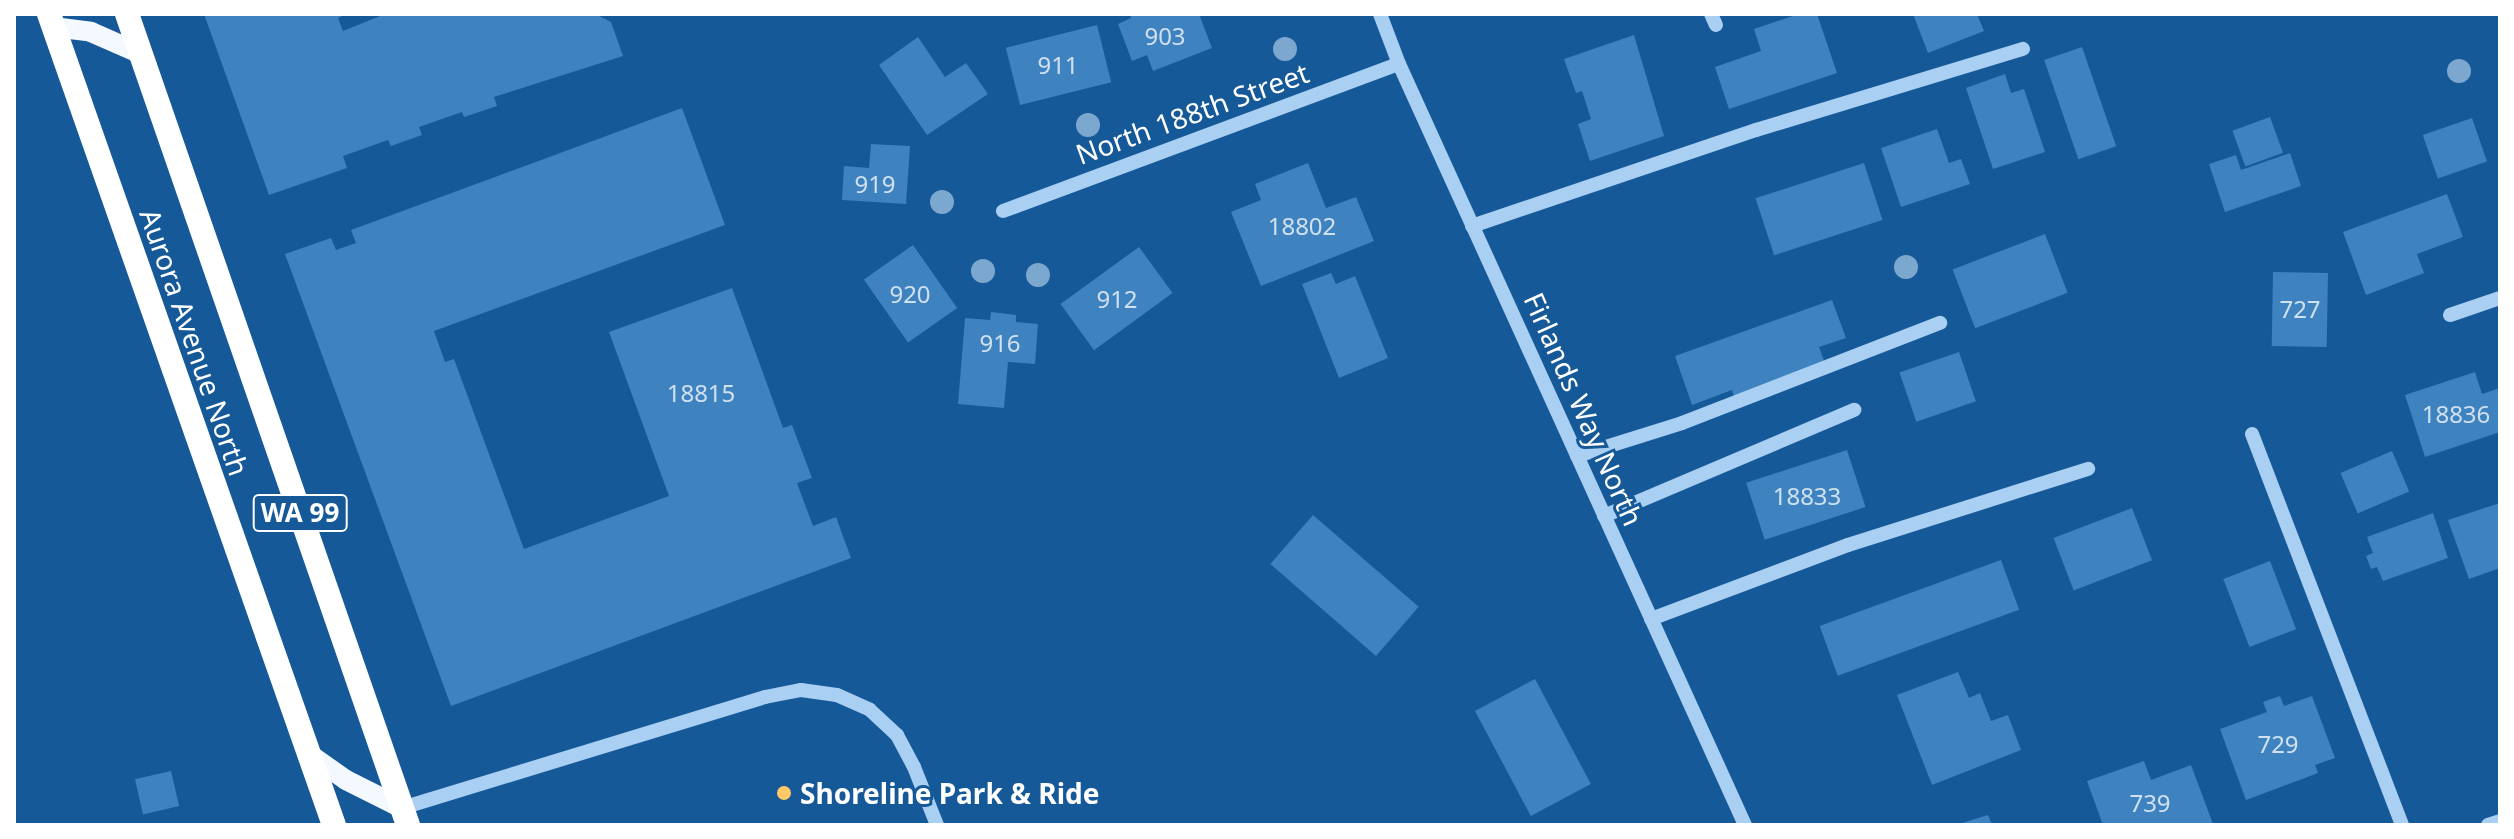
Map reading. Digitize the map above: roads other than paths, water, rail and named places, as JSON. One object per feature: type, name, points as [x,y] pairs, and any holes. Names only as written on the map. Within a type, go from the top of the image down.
[{"type":"highway","name":"Aurora Avenue North","points":[[127,14],[405,816]]},
{"type":"highway","name":"Aurora Avenue North","points":[[51,20],[334,825]]},
{"type":"main road","points":[[51,20],[91,32],[141,54]]},
{"type":"main road","points":[[309,754],[405,816]]},
{"type":"street","name":"Firlands Way North","points":[[1380,14],[1399,64],[1745,825]]},
{"type":"street","points":[[1472,226],[1756,130],[2023,49]]},
{"type":"street","name":"North 188th Street","points":[[1003,211],[1399,64]]},
{"type":"street","points":[[2450,315],[2500,298]]},
{"type":"street","points":[[1577,456],[1682,423],[1940,323]]},
{"type":"street","points":[[1604,516],[1854,410]]},
{"type":"street","points":[[2252,434],[2402,825]]},
{"type":"street","points":[[1651,619],[1848,545],[2088,469]]},
{"type":"street","points":[[405,816],[765,697],[801,690],[837,695],[870,710],[897,735],[914,767],[937,825]]},
{"type":"street","points":[[2488,825],[2500,821]]},
{"type":"place","name":"Shoreline Park & Ride","points":[[784,793]]}]
